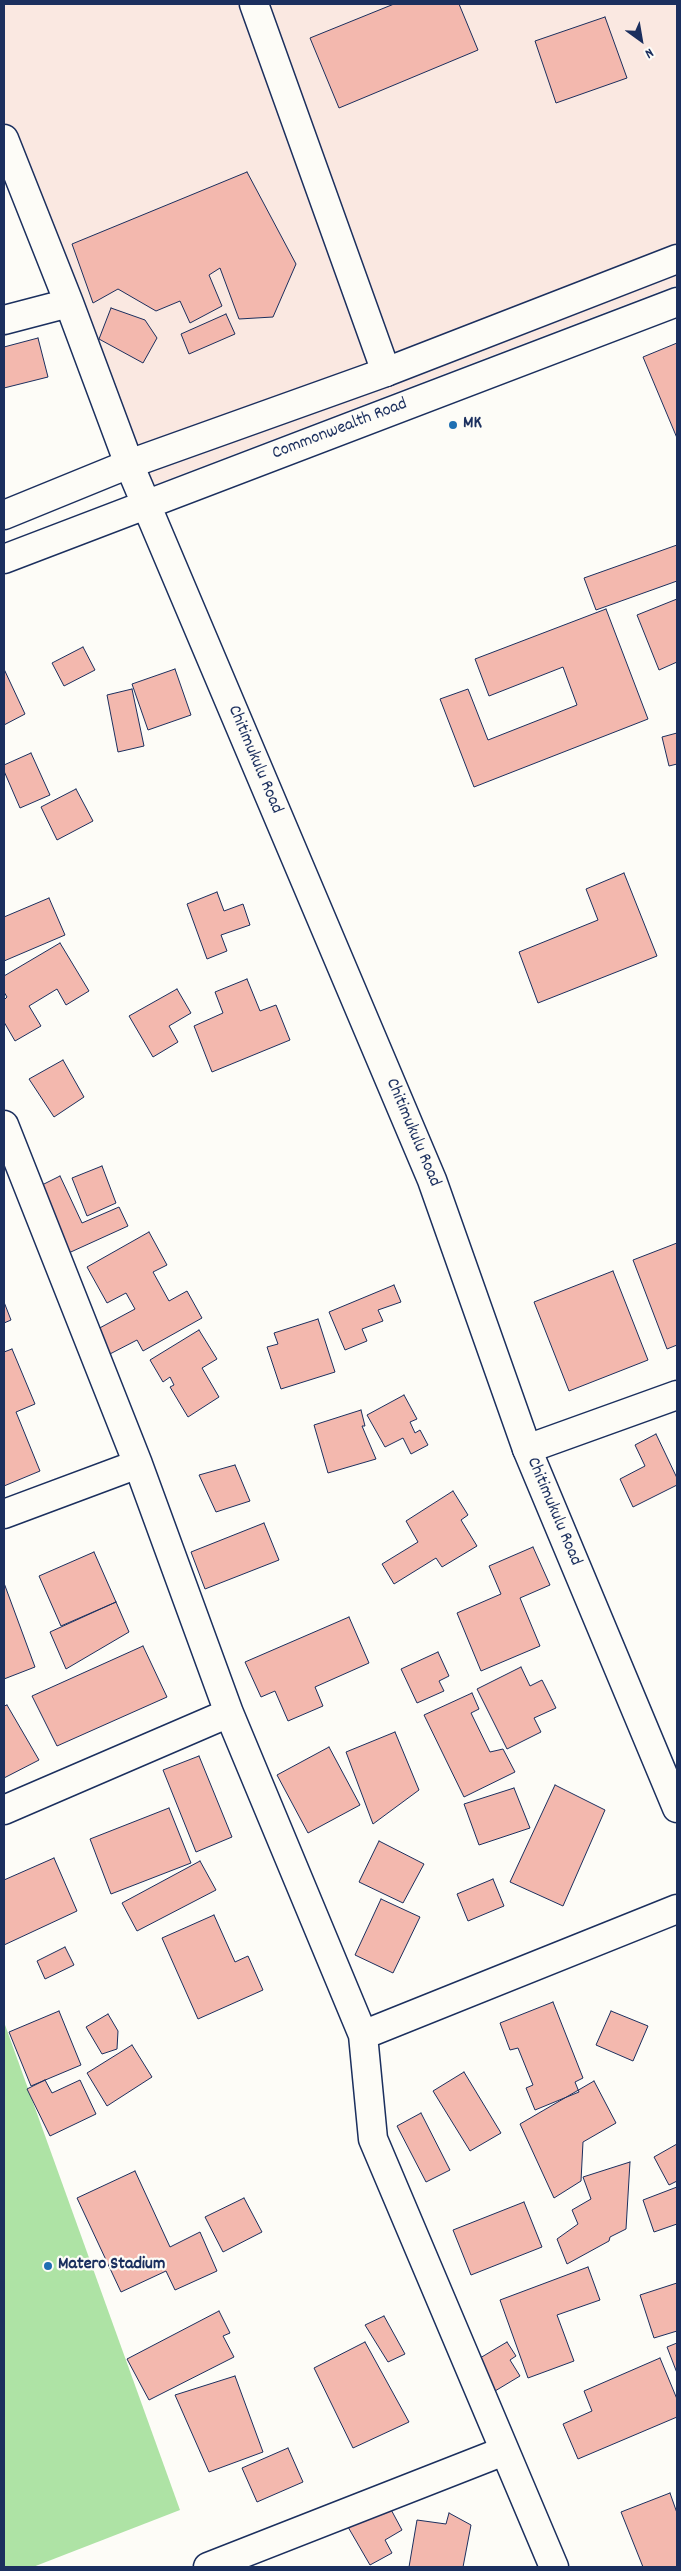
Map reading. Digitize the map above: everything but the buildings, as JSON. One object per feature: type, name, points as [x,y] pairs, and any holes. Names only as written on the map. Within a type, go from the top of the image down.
[{"type":"street","points":[[254,4],[386,372]]},
{"type":"street","name":"Chitimukulu Road","points":[[4,139],[69,303],[129,464],[432,1180],[527,1450],[677,1808]]},
{"type":"street","points":[[4,515],[129,464],[386,372],[677,259]]},
{"type":"street","name":"Commonwealth Road","points":[[4,559],[677,302]]},
{"type":"street","points":[[4,320],[69,303]]},
{"type":"street","points":[[7,1142],[138,1464],[229,1713],[363,2035],[373,2138],[554,2567]]},
{"type":"street","points":[[527,1450],[677,1395]]},
{"type":"street","points":[[4,1514],[138,1464]]},
{"type":"street","points":[[4,1810],[229,1713]]},
{"type":"street","points":[[363,2035],[677,1909]]},
{"type":"street","points":[[208,2567],[504,2451]]},
{"type":"shaded area","points":[[4,4],[677,4],[677,285],[133,493],[4,153]]},
{"type":"green space","name":"Matero Stadium","points":[[4,2022],[180,2510],[33,2567],[4,2567]]},
{"type":"place","name":"MK","points":[[453,425]]},
{"type":"place","name":"Matero Stadium","points":[[48,2266]]}]
